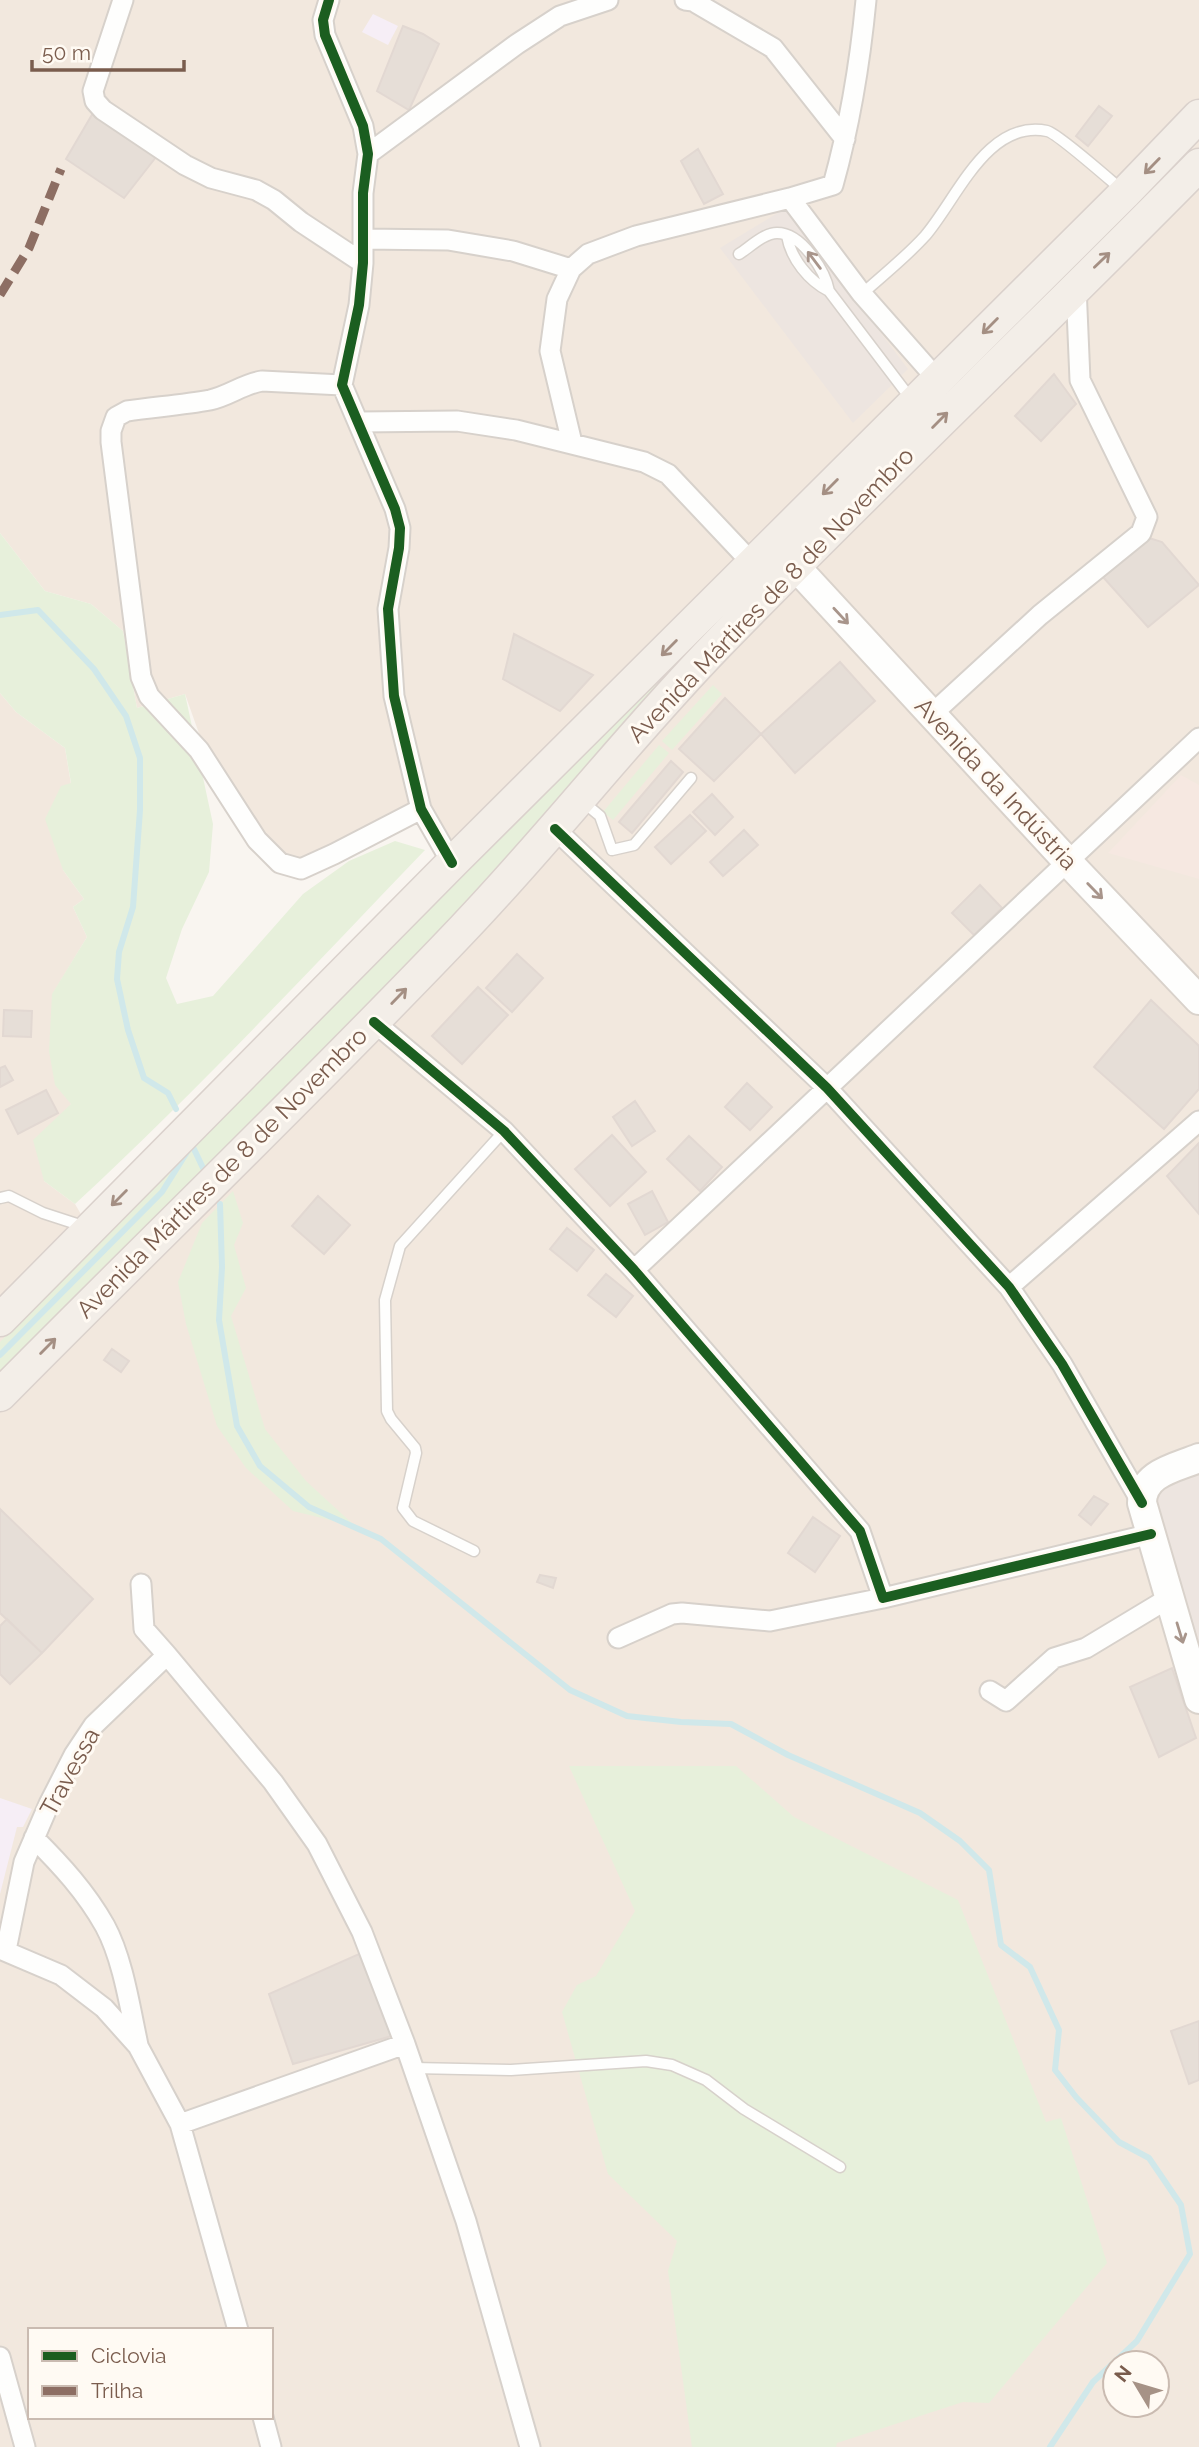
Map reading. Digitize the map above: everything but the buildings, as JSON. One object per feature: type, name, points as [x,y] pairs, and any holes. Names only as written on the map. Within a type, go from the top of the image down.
[{"type":"main road","name":"Avenida Mártires de 8 de Novembro","points":[[0,1320],[452,863],[1199,117]]},
{"type":"main road","name":"Avenida Mártires de 8 de Novembro","points":[[0,1395],[374,1022],[555,829],[667,699],[795,566],[1199,165]]},
{"type":"street","points":[[123,0],[93,91],[95,101],[103,110],[185,165],[211,178],[256,190],[274,200],[300,222],[363,263]]},
{"type":"street","points":[[329,0],[323,20],[325,35],[363,126],[368,154],[363,193],[363,263],[359,305],[342,385],[395,509],[400,528],[388,609],[394,696],[421,809],[452,863]]},
{"type":"street","points":[[368,154],[517,44],[560,16],[608,0]]},
{"type":"street","points":[[685,0],[694,1],[773,48],[845,139]]},
{"type":"street","points":[[572,443],[550,351],[557,299],[571,269],[588,254],[636,236],[833,185],[860,62],[866,0]]},
{"type":"street","points":[[790,198],[862,294],[937,379]]},
{"type":"street","points":[[363,239],[448,240],[513,251],[571,269]]},
{"type":"street","points":[[931,715],[1040,615],[1141,533],[1147,517],[1080,380],[1076,286]]},
{"type":"street","points":[[342,385],[262,381],[250,383],[212,400],[127,411],[116,416],[111,442],[141,677],[149,696],[199,750],[257,840],[281,863],[300,869],[421,809]]},
{"type":"street","points":[[359,422],[457,421],[516,430],[644,462],[668,474],[753,564]]},
{"type":"street","name":"Avenida da Indústria","points":[[795,566],[1199,1000]]},
{"type":"street","points":[[634,1270],[1199,738]]},
{"type":"street","points":[[555,829],[827,1088],[1009,1287],[1062,1364],[1142,1503],[1199,1699]]},
{"type":"street","points":[[374,1022],[505,1131],[634,1270],[860,1531],[883,1598]]},
{"type":"street","points":[[1009,1287],[1199,1121]]},
{"type":"street","points":[[1142,1503],[1142,1490],[1149,1480],[1199,1458]]},
{"type":"street","points":[[618,1638],[672,1614],[770,1620],[883,1598],[1151,1534]]},
{"type":"street","points":[[141,1584],[144,1629],[273,1782],[317,1844],[362,1932],[405,2044],[466,2221],[530,2447]]},
{"type":"street","points":[[990,1691],[1006,1701],[1054,1658],[1086,1648],[1169,1598]]},
{"type":"street","name":"Travessa","points":[[3,1950],[24,1862],[74,1755],[94,1725],[167,1655]]},
{"type":"street","points":[[34,1838],[74,1879],[106,1927],[125,1982],[138,2046]]},
{"type":"street","points":[[3,1950],[61,1975],[104,2008],[138,2046],[180,2124],[237,2328]]},
{"type":"street","points":[[180,2124],[405,2044]]},
{"type":"street","points":[[0,2357],[4,2388],[25,2447]]},
{"type":"street","points":[[264,2419],[271,2447]]},
{"type":"lane","points":[[862,294],[925,236],[982,155],[1011,134],[1026,129],[1050,131],[1125,192]]},
{"type":"lane","points":[[739,254],[767,235],[779,233],[800,241],[826,276],[829,292],[913,402]]},
{"type":"lane","points":[[596,869],[612,850],[634,845],[691,778]]},
{"type":"lane","points":[[581,800],[600,816],[612,850]]},
{"type":"lane","points":[[474,1551],[413,1521],[403,1508],[416,1453],[387,1411],[385,1300],[400,1246],[505,1131]]},
{"type":"lane","points":[[0,1198],[9,1196],[43,1213],[90,1229]]},
{"type":"lane","points":[[412,2068],[510,2070],[646,2061],[672,2065],[706,2080],[744,2109],[840,2166]]},
{"type":"shaded area","points":[[0,0],[1199,0],[1199,2447],[0,2447],[0,693],[16,712],[65,748],[71,784],[61,787],[63,870],[84,899],[73,907],[87,937],[52,995],[71,1104],[44,1181],[75,1204],[89,1228],[452,863],[421,809],[334,854],[280,863],[212,770],[185,694],[137,708],[123,631],[91,604],[45,591],[0,533]]},
{"type":"shaded area","points":[[373,14],[398,26],[388,45],[362,32]]},
{"type":"shaded area","points":[[786,208],[908,369],[853,423],[720,248]]},
{"type":"shaded area","points":[[1181,775],[1199,785],[1199,879],[1108,853]]},
{"type":"shaded area","points":[[1199,1458],[1199,1699],[1149,1480]]},
{"type":"shaded area","points":[[0,1798],[32,1809],[23,1827],[17,1827],[0,1894]]},
{"type":"green space","points":[[0,533],[45,591],[91,604],[123,631],[137,708],[185,694],[213,824],[209,872],[182,929],[166,978],[177,1004],[213,996],[303,894],[349,861],[395,841],[425,850],[209,1074],[75,1204],[44,1181],[33,1140],[71,1104],[55,1085],[49,1051],[52,994],[87,937],[73,907],[84,899],[63,870],[45,819],[61,786],[71,783],[65,748],[16,712],[0,693]]},
{"type":"green space","points":[[720,617],[488,889],[0,1371],[0,1342],[175,1161]]},
{"type":"green space","points":[[713,685],[722,694],[672,750],[662,741]]},
{"type":"green space","points":[[659,745],[669,753],[613,820],[603,812]]},
{"type":"green space","points":[[233,1191],[243,1223],[234,1245],[246,1288],[231,1316],[265,1429],[306,1481],[355,1526],[293,1511],[246,1468],[217,1426],[186,1324],[178,1282],[202,1223]]},
{"type":"green space","points":[[569,1766],[736,1766],[794,1817],[958,1900],[1046,2122],[1061,2118],[1107,2263],[989,2403],[963,2402],[837,2443],[836,2447],[692,2447],[668,2271],[677,2241],[608,2174],[562,2012],[577,1985],[596,1976],[635,1911]]},
{"type":"waterway","points":[[0,615],[38,610],[94,669],[126,716],[140,758],[140,810],[133,907],[119,952],[117,979],[128,1030],[144,1078],[168,1093],[176,1109]]},
{"type":"waterway","points":[[192,1145],[204,1170]]},
{"type":"waterway","points":[[0,1355],[162,1192],[189,1149]]},
{"type":"waterway","points":[[220,1204],[222,1267],[219,1320],[237,1426],[260,1466],[309,1507],[381,1539],[570,1690],[627,1716],[731,1724],[788,1755],[920,1813],[960,1841],[989,1870],[1001,1945],[1030,1967],[1059,2030],[1055,2070],[1076,2097],[1119,2142],[1149,2158],[1181,2205],[1190,2254],[1137,2341],[1093,2382],[1050,2447]]},
{"type":"marked path","points":[[0,295],[29,248],[61,169]]},
{"type":"cycle path","points":[[329,0],[323,20],[325,35],[363,126],[368,154],[363,193],[363,263],[359,305],[342,385],[395,509],[400,528],[388,609],[394,696],[421,809],[452,863]]},
{"type":"cycle path","points":[[555,829],[827,1088],[1009,1287],[1062,1364],[1142,1503]]},
{"type":"cycle path","points":[[374,1022],[504,1131],[634,1270],[860,1531],[883,1598],[1151,1534]]}]
